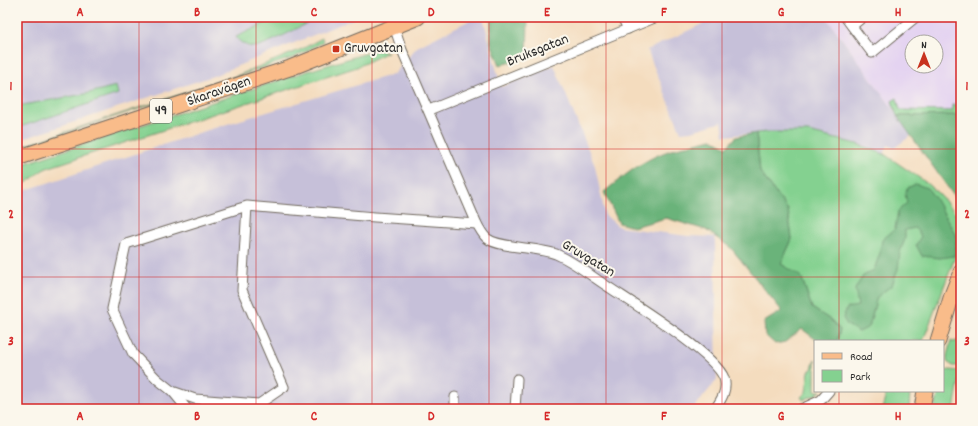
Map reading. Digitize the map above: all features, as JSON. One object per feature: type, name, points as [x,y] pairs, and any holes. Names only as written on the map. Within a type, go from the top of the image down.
[{"type":"main road","name":"Skaravägen","points":[[17,158],[290,68],[418,17]]},
{"type":"main road","points":[[938,340],[952,295],[961,272]]},
{"type":"main road","points":[[922,409],[925,392]]},
{"type":"street","points":[[622,17],[628,29]]},
{"type":"street","name":"Bruksgatan","points":[[429,110],[657,17]]},
{"type":"street","points":[[845,17],[872,53],[916,17]]},
{"type":"street","points":[[852,26],[863,17]]},
{"type":"street","name":"Gruvgatan","points":[[394,26],[402,50],[477,224],[487,239],[496,243],[537,249],[556,254],[658,320],[702,353],[719,369],[724,379],[725,389],[715,409]]},
{"type":"street","points":[[187,409],[172,391],[157,379],[133,354],[112,309],[126,244],[247,206],[477,224]]},
{"type":"street","points":[[172,391],[195,399],[259,404],[284,387],[242,290],[247,206]]},
{"type":"street","points":[[515,409],[516,379]]},
{"type":"street","points":[[801,409],[821,400],[828,393]]},
{"type":"street","points":[[823,409],[828,393]]},
{"type":"street","points":[[455,397],[455,409]]},
{"type":"shaded area","points":[[17,17],[358,17],[213,76],[17,141]]},
{"type":"shaded area","points":[[476,17],[483,17],[501,87],[554,65],[595,166],[605,215],[619,227],[687,236],[715,237],[717,380],[693,409],[17,409],[17,193],[214,128],[394,74],[417,47]]},
{"type":"shaded area","points":[[717,17],[826,17],[912,135],[894,148],[888,145],[884,154],[857,144],[808,132],[767,132],[724,136],[722,122],[692,131],[681,132],[647,50]]},
{"type":"shaded area","points":[[826,17],[961,17],[961,114],[912,135]]},
{"type":"green space","points":[[278,17],[316,17],[304,25],[268,43],[255,47],[244,44],[236,37]]},
{"type":"green space","points":[[491,17],[528,17],[527,58],[500,65],[491,43]]},
{"type":"green space","points":[[322,38],[323,42],[295,57],[17,149],[236,76],[302,49]]},
{"type":"green space","points":[[377,50],[388,52],[357,67],[47,168],[26,183],[17,187],[17,166],[295,75]]},
{"type":"green space","points":[[116,86],[118,94],[17,128],[17,106],[85,94]]},
{"type":"green space","points":[[897,98],[900,110],[952,111],[952,105],[961,105],[961,115],[897,116],[892,101]]},
{"type":"green space","points":[[961,115],[961,206],[897,116]]},
{"type":"green space","points":[[808,132],[857,144],[884,154],[924,181],[939,194],[955,212],[961,222],[961,242],[923,340],[837,340],[840,330],[832,321],[812,308],[801,276],[781,264],[792,239],[788,210],[760,172],[756,133]]},
{"type":"green space","points":[[756,133],[760,172],[788,210],[792,239],[781,264],[801,276],[812,308],[832,321],[840,330],[837,340],[817,340],[802,329],[785,342],[775,344],[765,335],[764,322],[782,311],[731,248],[706,230],[666,218],[633,227],[619,223],[604,192],[626,174],[650,159],[664,153],[712,139],[727,147],[736,137]]},
{"type":"green space","points":[[916,184],[927,188],[935,198],[957,237],[954,256],[940,258],[922,256],[916,245],[921,236],[915,228],[905,230],[905,239],[900,252],[898,269],[892,285],[877,297],[869,327],[859,332],[847,325],[843,318],[847,308],[858,306],[855,289],[863,276],[874,270],[880,253],[882,240],[895,229],[898,211],[907,203],[905,194],[907,188]]},
{"type":"green space","points":[[961,334],[961,366],[953,366],[947,362],[947,355],[951,341],[954,342],[959,340]]},
{"type":"green space","points":[[814,362],[814,392],[820,392],[803,400],[801,397],[806,392],[809,371],[812,369]]},
{"type":"green space","points":[[944,371],[961,371],[954,409],[935,409],[939,392],[944,392]]},
{"type":"green space","points":[[887,392],[910,392],[909,409],[882,409]]},
{"type":"place","name":"Gruvgatan","points":[[336,49]]}]
